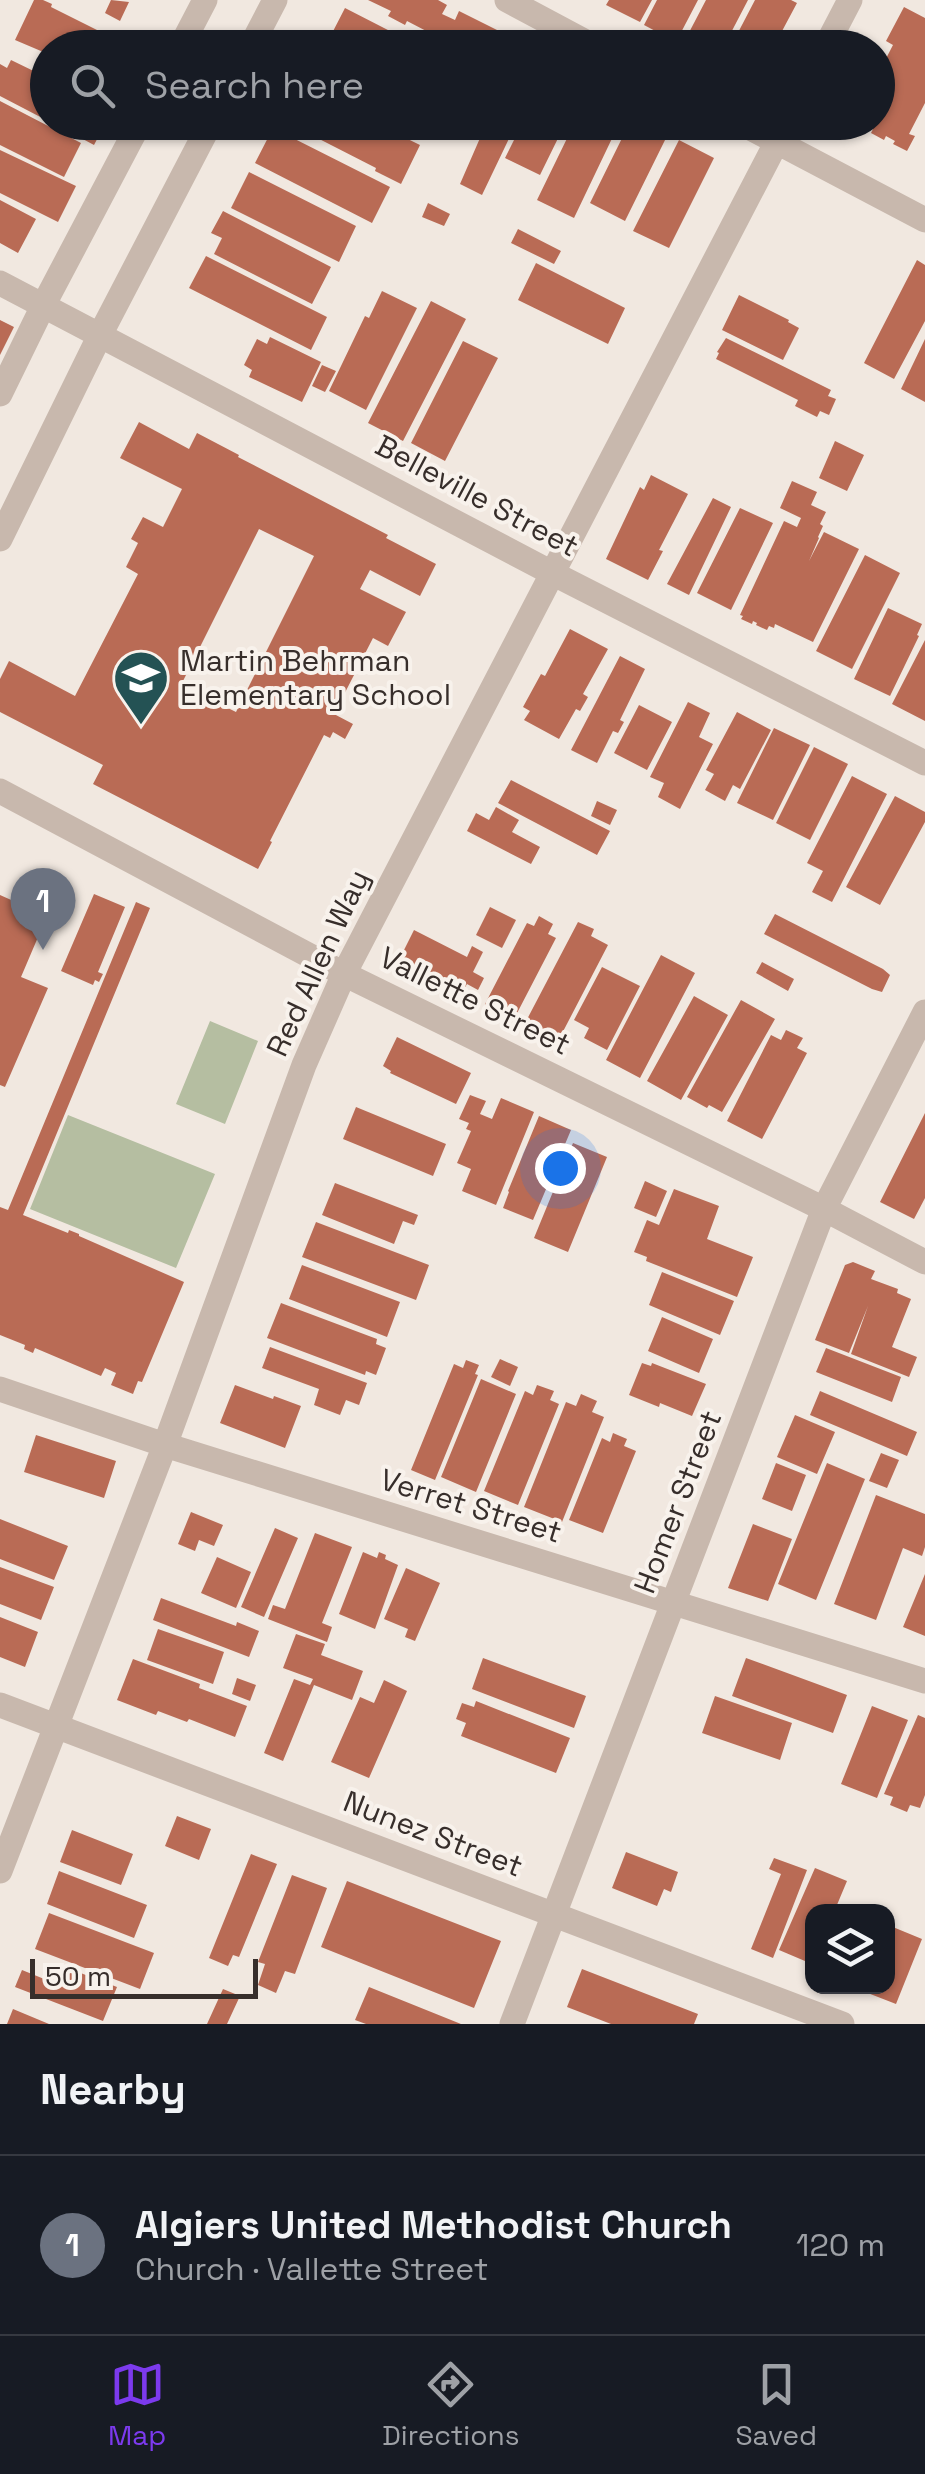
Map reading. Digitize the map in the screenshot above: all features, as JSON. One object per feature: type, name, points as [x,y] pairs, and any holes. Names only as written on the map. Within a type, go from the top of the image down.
[{"type":"street","points":[[189,30],[204,0]]},
{"type":"street","points":[[259,30],[274,0]]},
{"type":"street","points":[[507,0],[563,30]]},
{"type":"street","points":[[834,30],[850,0]]},
{"type":"street","points":[[0,394],[131,140]]},
{"type":"street","points":[[0,539],[202,140]]},
{"type":"street","name":"Red Allen Way","points":[[0,1871],[165,1445],[304,1065],[344,974],[778,140]]},
{"type":"street","points":[[795,140],[925,220]]},
{"type":"street","name":"Belleville Street","points":[[0,283],[552,573],[925,763]]},
{"type":"street","name":"Vallette Street","points":[[0,791],[344,974],[824,1208],[925,1262]]},
{"type":"street","name":"Homer Street","points":[[512,2024],[824,1208],[925,1012]]},
{"type":"street","name":"Verret Street","points":[[0,1389],[165,1445],[925,1681]]},
{"type":"street","name":"Nunez Street","points":[[0,1706],[842,2024]]},
{"type":"green space","points":[[210,1021],[258,1041],[225,1124],[176,1104]]},
{"type":"green space","points":[[68,1115],[215,1174],[176,1268],[30,1209]]},
{"type":"building","points":[[34,0],[52,4],[51,7],[97,30],[30,30],[30,46],[15,40]]},
{"type":"building","points":[[111,0],[129,2],[120,21],[105,13]]},
{"type":"building","points":[[368,0],[438,0],[447,5],[442,14],[455,20],[459,11],[497,30],[424,30],[388,16],[391,11]]},
{"type":"building","points":[[609,0],[652,0],[640,22],[606,5]]},
{"type":"building","points":[[657,0],[698,0],[682,30],[653,30],[644,25]]},
{"type":"building","points":[[706,0],[748,0],[732,30],[690,30]]},
{"type":"building","points":[[755,0],[797,3],[783,30],[739,30]]},
{"type":"building","points":[[904,7],[925,18],[925,103],[909,134],[915,136],[907,151],[893,144],[895,30],[892,30]]},
{"type":"building","points":[[345,8],[388,30],[334,30]]},
{"type":"building","points":[[11,60],[30,69],[30,112],[0,96],[0,64],[7,68]]},
{"type":"building","points":[[0,101],[30,117],[30,140],[81,143],[64,177],[0,145]]},
{"type":"building","points":[[267,140],[297,140],[390,187],[372,223],[255,163]]},
{"type":"building","points":[[321,140],[410,140],[420,145],[401,184],[375,171],[376,168]]},
{"type":"building","points":[[479,140],[508,140],[482,195],[460,184]]},
{"type":"building","points":[[514,140],[557,140],[540,175],[505,158]]},
{"type":"building","points":[[566,140],[611,140],[574,218],[537,200]]},
{"type":"building","points":[[621,140],[665,140],[625,221],[590,203]]},
{"type":"building","points":[[679,140],[714,158],[669,248],[633,231]]},
{"type":"building","points":[[0,150],[76,186],[58,222],[0,193]]},
{"type":"building","points":[[249,172],[356,226],[339,262],[231,208]]},
{"type":"building","points":[[0,200],[36,219],[18,253],[0,243]]},
{"type":"building","points":[[428,203],[450,214],[444,226],[422,217]]},
{"type":"building","points":[[223,211],[331,267],[312,304],[214,254],[222,238],[211,233]]},
{"type":"building","points":[[518,229],[561,251],[554,264],[511,243]]},
{"type":"building","points":[[206,256],[327,317],[311,350],[189,288]]},
{"type":"building","points":[[917,260],[925,265],[925,321],[894,379],[864,363]]},
{"type":"building","points":[[536,263],[625,308],[608,344],[518,300]]},
{"type":"building","points":[[382,291],[417,308],[366,410],[329,391],[365,316],[369,318]]},
{"type":"building","points":[[739,295],[799,328],[783,360],[722,330]]},
{"type":"building","points":[[431,301],[466,319],[403,441],[368,423]]},
{"type":"building","points":[[0,320],[14,327],[0,355]]},
{"type":"building","points":[[270,337],[321,362],[302,402],[249,377],[252,370],[244,365],[257,339],[267,344]]},
{"type":"building","points":[[726,338],[831,390],[828,396],[836,399],[829,415],[820,411],[817,417],[795,406],[798,400],[716,359]]},
{"type":"building","points":[[925,339],[925,402],[901,389]]},
{"type":"building","points":[[463,341],[498,358],[445,461],[411,443]]},
{"type":"building","points":[[322,365],[336,371],[325,392],[312,386]]},
{"type":"building","points":[[139,422],[189,449],[197,433],[436,564],[420,596],[370,570],[360,589],[406,612],[388,646],[373,638],[334,714],[353,724],[345,739],[333,732],[330,738],[324,735],[258,869],[93,784],[103,765],[0,712],[0,679],[9,661],[75,696],[138,574],[126,567],[138,543],[131,539],[143,517],[163,527],[182,489],[120,458]],"holes":[[[259,529],[314,556],[236,712],[181,685]]]},
{"type":"building","points":[[835,441],[864,455],[847,491],[819,478]]},
{"type":"building","points":[[651,475],[688,494],[648,580],[606,559],[640,487],[644,490]]},
{"type":"building","points":[[792,481],[817,492],[811,505],[826,512],[809,561],[824,532],[859,549],[813,642],[775,624],[767,630],[741,619],[740,615],[784,521],[797,527],[801,518],[780,508]]},
{"type":"building","points":[[713,498],[731,507],[689,595],[667,584]]},
{"type":"building","points":[[740,508],[773,523],[731,610],[697,593]]},
{"type":"building","points":[[865,555],[900,573],[852,669],[816,651]]},
{"type":"building","points":[[888,608],[922,624],[890,696],[854,679]]},
{"type":"building","points":[[570,629],[608,649],[583,694],[588,697],[580,711],[576,709],[559,739],[524,720],[530,711],[523,707]]},
{"type":"building","points":[[925,640],[925,721],[892,704]]},
{"type":"building","points":[[620,656],[645,669],[620,720],[624,722],[618,733],[613,731],[597,763],[571,750]]},
{"type":"building","points":[[688,702],[710,713],[699,737],[713,744],[680,809],[658,797],[664,783],[650,777]]},
{"type":"building","points":[[639,705],[672,722],[647,770],[614,753]]},
{"type":"building","points":[[737,712],[771,730],[740,789],[733,785],[725,801],[705,790],[714,774],[706,770]]},
{"type":"building","points":[[774,728],[810,745],[773,820],[737,803]]},
{"type":"building","points":[[814,747],[848,764],[810,840],[776,823]]},
{"type":"building","points":[[852,776],[887,794],[832,902],[812,892],[823,871],[807,863]]},
{"type":"building","points":[[511,780],[610,831],[597,855],[498,803]]},
{"type":"building","points":[[895,796],[925,812],[925,822],[880,905],[846,887]]},
{"type":"building","points":[[597,801],[617,810],[610,825],[591,816]]},
{"type":"building","points":[[496,807],[519,820],[512,832],[540,847],[531,864],[467,831],[476,813],[489,820]]},
{"type":"building","points":[[94,894],[125,907],[98,972],[103,974],[93,985],[61,971]]},
{"type":"building","points":[[0,895],[47,916],[21,977],[48,988],[5,1087],[0,1085]]},
{"type":"building","points":[[136,902],[150,908],[23,1215],[79,1234],[184,1282],[142,1382],[138,1381],[133,1394],[111,1385],[116,1373],[105,1368],[101,1376],[35,1348],[33,1353],[24,1349],[25,1345],[0,1335],[0,1207],[8,1210]]},
{"type":"building","points":[[490,907],[516,920],[502,948],[476,935]]},
{"type":"building","points":[[775,914],[883,969],[890,975],[882,992],[764,934]]},
{"type":"building","points":[[539,916],[553,924],[548,934],[556,938],[514,1019],[485,1004],[527,923],[534,926]]},
{"type":"building","points":[[578,922],[594,929],[591,936],[608,945],[556,1045],[523,1027]]},
{"type":"building","points":[[414,930],[467,957],[472,946],[483,952],[473,972],[484,978],[478,990],[467,984],[461,994],[398,962]]},
{"type":"building","points":[[661,955],[695,973],[640,1078],[606,1060]]},
{"type":"building","points":[[762,962],[794,979],[788,991],[756,973]]},
{"type":"building","points":[[602,967],[640,986],[607,1050],[584,1038],[589,1028],[574,1020]]},
{"type":"building","points":[[694,996],[728,1015],[681,1100],[647,1081]]},
{"type":"building","points":[[741,1000],[775,1019],[722,1112],[687,1097]]},
{"type":"building","points":[[786,1030],[803,1038],[797,1048],[807,1053],[762,1139],[727,1121],[771,1035],[781,1040]]},
{"type":"building","points":[[397,1037],[471,1073],[456,1104],[383,1066]]},
{"type":"building","points":[[470,1095],[486,1101],[480,1114],[492,1119],[501,1098],[534,1112],[496,1205],[462,1191],[471,1169],[457,1163],[471,1131],[466,1129],[469,1123],[459,1119]]},
{"type":"building","points":[[356,1107],[446,1144],[433,1176],[343,1139]]},
{"type":"building","points":[[925,1113],[925,1198],[914,1219],[880,1202]]},
{"type":"building","points":[[539,1116],[571,1130],[533,1220],[503,1208]]},
{"type":"building","points":[[573,1143],[607,1157],[568,1252],[534,1238]]},
{"type":"building","points":[[645,1181],[667,1191],[656,1217],[634,1208]]},
{"type":"building","points":[[335,1183],[418,1215],[414,1225],[403,1221],[394,1244],[322,1215]]},
{"type":"building","points":[[674,1189],[719,1206],[707,1239],[753,1257],[737,1297],[646,1261],[647,1257],[634,1252],[647,1220],[659,1225]]},
{"type":"building","points":[[316,1222],[429,1265],[416,1300],[302,1257]]},
{"type":"building","points":[[853,1262],[875,1271],[871,1279],[898,1289],[897,1293],[911,1299],[892,1347],[917,1357],[909,1377],[851,1354],[868,1306],[849,1353],[815,1340],[845,1265]]},
{"type":"building","points":[[302,1265],[400,1302],[387,1337],[289,1299]]},
{"type":"building","points":[[662,1272],[734,1301],[720,1335],[649,1305]]},
{"type":"building","points":[[281,1303],[377,1339],[376,1344],[386,1348],[376,1375],[366,1371],[365,1375],[267,1338]]},
{"type":"building","points":[[662,1317],[713,1339],[699,1373],[648,1351]]},
{"type":"building","points":[[270,1347],[367,1383],[359,1405],[346,1400],[340,1415],[314,1405],[319,1389],[262,1368]]},
{"type":"building","points":[[826,1348],[901,1377],[892,1402],[816,1372]]},
{"type":"building","points":[[500,1359],[518,1367],[510,1386],[491,1377]]},
{"type":"building","points":[[466,1360],[479,1365],[475,1374],[478,1375],[435,1480],[411,1470],[454,1364],[463,1368]]},
{"type":"building","points":[[642,1363],[652,1363],[706,1384],[692,1416],[629,1395]]},
{"type":"building","points":[[481,1379],[516,1394],[476,1492],[441,1477]]},
{"type":"building","points":[[235,1385],[301,1406],[285,1448],[220,1423]]},
{"type":"building","points":[[537,1385],[554,1391],[550,1400],[559,1404],[518,1505],[484,1491],[525,1391],[533,1395]]},
{"type":"building","points":[[820,1391],[917,1432],[907,1456],[810,1415]]},
{"type":"building","points":[[581,1394],[597,1401],[592,1412],[604,1417],[562,1522],[524,1507],[566,1402],[576,1406]]},
{"type":"building","points":[[795,1415],[835,1432],[817,1474],[777,1457]]},
{"type":"building","points":[[613,1433],[627,1439],[624,1446],[636,1451],[603,1533],[569,1520],[602,1438],[610,1442]]},
{"type":"building","points":[[36,1435],[116,1461],[104,1498],[24,1472]]},
{"type":"building","points":[[881,1453],[899,1460],[887,1488],[869,1481]]},
{"type":"building","points":[[776,1463],[806,1475],[792,1511],[762,1499]]},
{"type":"building","points":[[827,1463],[865,1479],[816,1600],[778,1584]]},
{"type":"building","points":[[876,1495],[925,1514],[925,1547],[922,1556],[903,1548],[876,1620],[834,1604]]},
{"type":"building","points":[[191,1512],[223,1525],[214,1546],[199,1540],[195,1551],[178,1544]]},
{"type":"building","points":[[0,1519],[68,1546],[54,1580],[0,1559]]},
{"type":"building","points":[[753,1524],[792,1539],[768,1601],[728,1588]]},
{"type":"building","points":[[275,1528],[298,1538],[264,1617],[241,1607]]},
{"type":"building","points":[[315,1533],[352,1547],[322,1623],[332,1627],[327,1642],[268,1619],[273,1605],[285,1609]]},
{"type":"building","points":[[363,1552],[377,1558],[379,1552],[398,1565],[375,1629],[339,1614]]},
{"type":"building","points":[[217,1557],[251,1572],[236,1608],[201,1593]]},
{"type":"building","points":[[0,1567],[54,1587],[41,1620],[0,1604]]},
{"type":"building","points":[[406,1568],[440,1583],[415,1641],[405,1637],[408,1629],[384,1619]]},
{"type":"building","points":[[925,1574],[925,1636],[903,1627]]},
{"type":"building","points":[[161,1598],[259,1631],[249,1657],[153,1620]]},
{"type":"building","points":[[0,1617],[38,1632],[25,1667],[0,1657]]},
{"type":"building","points":[[158,1629],[224,1652],[213,1684],[147,1660]]},
{"type":"building","points":[[296,1634],[325,1644],[321,1655],[363,1671],[352,1700],[314,1685],[283,1761],[264,1753],[294,1679],[310,1685],[313,1679],[283,1668]]},
{"type":"building","points":[[483,1658],[586,1696],[574,1728],[472,1689]]},
{"type":"building","points":[[746,1658],[847,1695],[833,1733],[732,1696]]},
{"type":"building","points":[[133,1659],[247,1706],[235,1737],[189,1719],[187,1722],[158,1711],[156,1715],[117,1700]]},
{"type":"building","points":[[237,1678],[256,1685],[250,1701],[232,1694]]},
{"type":"building","points":[[384,1680],[407,1691],[369,1778],[331,1762],[360,1697],[374,1703]]},
{"type":"building","points":[[715,1696],[792,1723],[780,1760],[702,1733]]},
{"type":"building","points":[[476,1701],[570,1738],[556,1773],[461,1736],[466,1723],[456,1719],[462,1703],[474,1707]]},
{"type":"building","points":[[872,1706],[908,1720],[877,1798],[841,1784]]},
{"type":"building","points":[[918,1715],[925,1718],[925,1795],[920,1808],[910,1805],[907,1812],[890,1805],[893,1797],[884,1794]]},
{"type":"building","points":[[177,1816],[211,1829],[199,1860],[165,1846]]},
{"type":"building","points":[[72,1830],[133,1854],[121,1885],[60,1862]]},
{"type":"building","points":[[626,1852],[678,1872],[671,1892],[664,1889],[657,1906],[612,1888]]},
{"type":"building","points":[[251,1854],[277,1864],[239,1957],[233,1955],[228,1966],[209,1958]]},
{"type":"building","points":[[774,1858],[807,1870],[773,1958],[751,1949],[781,1874],[769,1869]]},
{"type":"building","points":[[815,1868],[847,1881],[837,1904],[805,1904],[805,1961],[779,1950]]},
{"type":"building","points":[[59,1871],[147,1905],[134,1938],[47,1904]]},
{"type":"building","points":[[292,1875],[327,1888],[295,1974],[285,1971],[276,1993],[258,1985],[265,1964],[258,1962]]},
{"type":"building","points":[[347,1881],[501,1941],[474,2008],[321,1947]]},
{"type":"building","points":[[49,1913],[154,1953],[140,1989],[35,1949]]},
{"type":"building","points":[[895,1928],[922,1939],[896,2004],[870,1994],[895,1994]]},
{"type":"building","points":[[65,1967],[117,1987],[103,2021],[15,1987],[22,1970],[59,1985]]},
{"type":"building","points":[[582,1969],[698,2014],[694,2024],[611,2024],[567,2007]]},
{"type":"building","points":[[369,1987],[461,2024],[366,2024],[355,2020]]},
{"type":"building","points":[[223,1989],[240,1996],[227,2024],[207,2024]]},
{"type":"building","points":[[13,2009],[49,2024],[7,2024]]},
{"type":"place","name":"Martin Behrman Elementary School","points":[[141,727]]},
{"type":"place","name":"Algiers United Methodist Church","points":[[43,950]]}]
